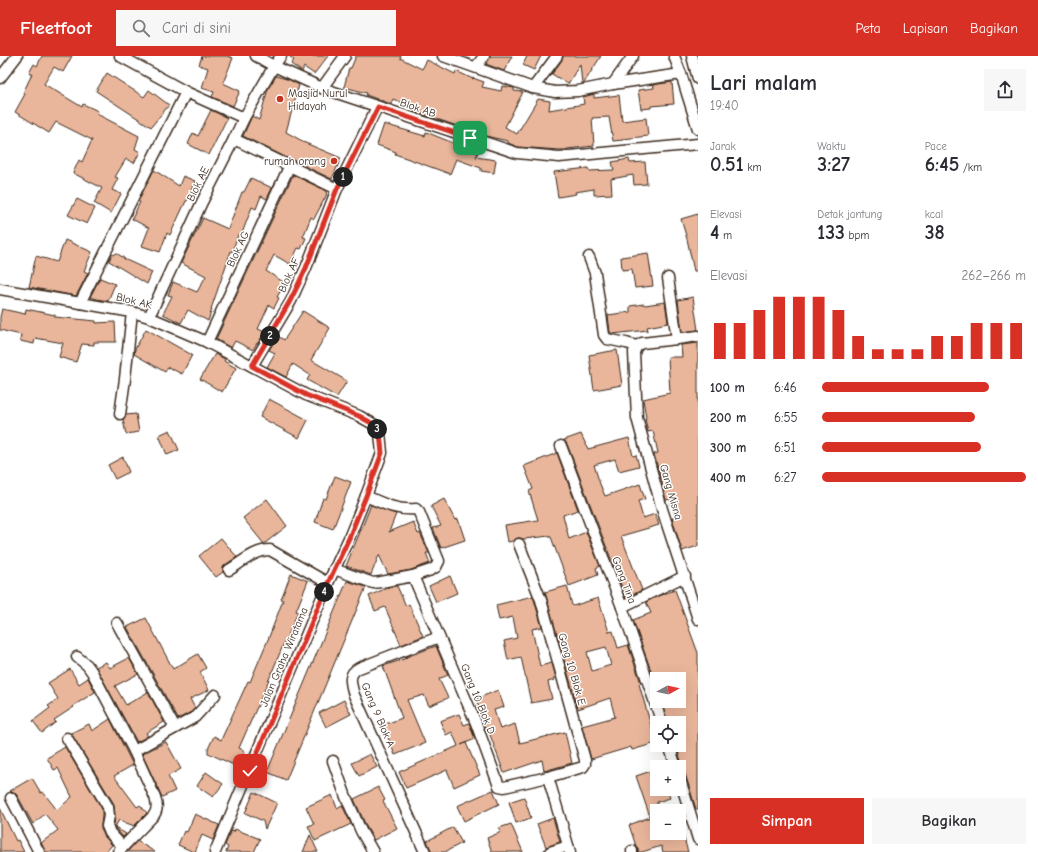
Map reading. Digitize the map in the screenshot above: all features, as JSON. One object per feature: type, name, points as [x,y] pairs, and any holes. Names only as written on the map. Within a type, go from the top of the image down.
[{"type":"street","points":[[0,78],[16,56]]},
{"type":"street","points":[[120,56],[186,92],[244,118]]},
{"type":"street","name":"Blok AB","points":[[256,56],[322,88],[516,153],[559,157],[698,144]]},
{"type":"street","name":"Blok AE","points":[[150,317],[202,202],[244,118],[280,56]]},
{"type":"street","points":[[322,88],[345,56]]},
{"type":"street","points":[[443,56],[533,88],[555,92],[578,91],[613,84],[682,74]]},
{"type":"street","points":[[476,67],[484,56]]},
{"type":"street","points":[[533,88],[557,56]]},
{"type":"street","points":[[613,84],[633,56]]},
{"type":"street","points":[[674,56],[682,74],[698,129]]},
{"type":"street","points":[[692,56],[698,79]]},
{"type":"street","points":[[80,303],[186,92]]},
{"type":"street","name":"Blok AF","points":[[252,366],[298,285],[337,189],[378,107]]},
{"type":"street","points":[[234,139],[337,189]]},
{"type":"street","name":"Blok AG","points":[[207,342],[290,165]]},
{"type":"street","points":[[589,257],[594,273],[604,335],[607,340],[637,346],[642,343],[677,340],[698,336]]},
{"type":"street","points":[[668,278],[677,340]]},
{"type":"street","name":"Blok AK","points":[[0,289],[132,312],[150,317],[207,342],[306,395],[359,416],[375,425],[380,433],[382,453]]},
{"type":"street","points":[[120,414],[132,312]]},
{"type":"street","name":"Gang Misna","points":[[637,346],[634,352],[637,418],[662,509],[698,618]]},
{"type":"street","name":"Gang Tina","points":[[561,446],[622,607],[660,716]]},
{"type":"street","name":"Jalan Graha Wiratama","points":[[216,850],[328,583],[349,538],[382,453]]},
{"type":"street","points":[[334,569],[373,583],[413,576],[431,570],[436,567],[439,561],[419,512],[416,509],[401,510],[366,496]]},
{"type":"street","name":"Gang 10 Blok E","points":[[519,544],[541,600],[585,760],[583,767],[548,777]]},
{"type":"street","points":[[230,570],[262,550],[270,550],[328,583]]},
{"type":"street","name":"Gang 10 Blok D","points":[[413,576],[476,723],[499,786],[504,787],[548,777]]},
{"type":"street","points":[[622,607],[685,576]]},
{"type":"street","points":[[117,623],[175,728]]},
{"type":"street","name":"Gang 9 Blok A","points":[[425,852],[354,695],[351,677],[352,673],[358,668],[439,637]]},
{"type":"street","points":[[67,738],[108,807],[109,816],[107,826],[120,850],[154,815],[157,810],[157,804],[134,751],[92,672],[87,665],[77,657]]},
{"type":"street","points":[[134,751],[195,718],[215,695]]},
{"type":"street","points":[[333,761],[346,797],[371,851]]},
{"type":"street","points":[[548,777],[569,849],[550,852]]},
{"type":"street","points":[[685,796],[698,839]]},
{"type":"street","points":[[11,798],[39,852]]},
{"type":"building","points":[[42,56],[72,56],[63,72],[54,67],[44,84],[82,107],[83,104],[98,111],[97,114],[139,136],[135,149],[140,152],[134,163],[126,159],[115,177],[118,178],[112,190],[121,194],[111,213],[94,203],[102,188],[73,173],[79,160],[82,162],[92,140],[56,122],[49,133],[15,112],[25,94],[23,93],[32,74],[29,73],[34,64],[37,66]]},
{"type":"building","points":[[202,56],[227,56],[233,58],[223,83],[240,91],[233,106],[212,97],[214,92],[202,88],[208,68],[199,65]]},
{"type":"building","points":[[289,56],[328,56],[314,74],[304,67],[302,72],[291,64],[294,60]]},
{"type":"building","points":[[356,56],[401,56],[400,58],[422,69],[427,60],[455,74],[456,71],[473,79],[484,82],[482,87],[501,91],[502,86],[514,88],[514,91],[523,92],[505,127],[517,134],[538,99],[550,101],[549,110],[584,104],[583,97],[594,94],[594,98],[619,95],[622,121],[646,118],[648,136],[613,141],[609,117],[592,118],[594,146],[567,150],[518,147],[508,143],[508,141],[490,137],[413,111],[414,108],[393,99],[391,104],[366,95],[367,93],[344,87],[349,68],[351,68]]},
{"type":"building","points":[[490,56],[512,56],[504,71],[486,64]]},
{"type":"building","points":[[527,56],[541,56],[534,70],[523,65]]},
{"type":"building","points":[[563,56],[601,56],[584,83],[582,84],[580,64],[568,84],[552,74],[562,60]]},
{"type":"building","points":[[107,73],[144,97],[149,90],[169,105],[151,127],[96,91]]},
{"type":"building","points":[[276,76],[290,80],[299,85],[286,132],[303,142],[341,158],[332,179],[243,136],[252,116],[259,120],[268,89]]},
{"type":"building","points":[[672,82],[674,104],[651,106],[651,108],[641,109],[638,90],[654,88],[653,85]]},
{"type":"building","points":[[211,110],[227,118],[209,155],[188,144],[193,133],[198,136]]},
{"type":"building","points":[[384,124],[425,136],[426,132],[478,153],[476,157],[496,160],[494,173],[481,171],[481,168],[456,159],[450,174],[395,154],[396,152],[377,145]]},
{"type":"building","points":[[629,159],[630,163],[645,162],[647,184],[634,185],[633,175],[611,179],[612,194],[594,195],[594,189],[558,197],[554,172],[588,168],[589,171],[614,170],[612,162]]},
{"type":"building","points":[[154,170],[179,186],[183,176],[195,181],[170,235],[167,233],[160,252],[142,246],[149,228],[132,219],[140,202],[138,201]]},
{"type":"building","points":[[293,175],[327,191],[327,194],[314,219],[311,217],[303,237],[306,238],[301,249],[298,248],[290,264],[274,255],[266,271],[285,283],[277,297],[279,298],[274,308],[269,305],[258,329],[265,332],[253,350],[235,341],[231,348],[216,339]]},
{"type":"building","points":[[251,178],[272,188],[267,199],[261,196],[256,209],[252,207],[241,236],[238,235],[232,252],[231,251],[208,321],[188,310],[181,323],[163,314],[172,296],[168,295],[173,282],[197,292],[206,276],[181,263],[203,218],[228,229],[242,192],[244,192]]},
{"type":"building","points":[[77,199],[95,208],[87,224],[68,215]]},
{"type":"building","points":[[698,214],[698,271],[694,271],[681,219]]},
{"type":"building","points":[[65,240],[92,252],[84,271],[88,273],[76,296],[29,287],[36,256],[57,262]]},
{"type":"building","points":[[116,253],[124,259],[152,272],[147,284],[109,261],[112,254],[114,255]]},
{"type":"building","points":[[648,253],[653,286],[635,288],[632,269],[622,270],[621,257]]},
{"type":"building","points":[[100,278],[115,284],[108,301],[90,297]]},
{"type":"building","points":[[693,297],[698,330],[682,332],[678,300]]},
{"type":"building","points":[[665,302],[668,323],[647,327],[648,330],[613,334],[610,332],[608,315],[630,312],[630,306]]},
{"type":"building","points":[[2,309],[25,314],[26,309],[55,315],[55,317],[96,321],[96,323],[115,322],[116,342],[94,342],[94,345],[82,344],[76,362],[59,357],[63,343],[35,338],[34,344],[20,341],[21,335],[0,330],[0,317]]},
{"type":"building","points":[[303,311],[330,328],[311,360],[347,381],[337,397],[307,380],[310,375],[293,364],[286,377],[267,367],[275,353],[269,350],[278,336],[284,340]]},
{"type":"building","points":[[146,329],[192,355],[182,374],[168,367],[165,372],[134,354],[135,349]]},
{"type":"building","points":[[698,343],[698,546],[682,551],[672,518],[675,517],[670,499],[666,500],[654,454],[658,453],[653,431],[648,432],[643,399],[670,393],[668,357],[682,357],[681,345]]},
{"type":"building","points":[[617,350],[622,385],[594,390],[589,355]]},
{"type":"building","points":[[215,354],[225,359],[224,361],[236,368],[222,392],[200,379]]},
{"type":"building","points":[[269,399],[308,420],[299,438],[260,417]]},
{"type":"building","points":[[136,414],[139,432],[126,434],[123,420],[126,415]]},
{"type":"building","points":[[170,430],[179,450],[167,455],[159,435]]},
{"type":"building","points":[[581,434],[588,449],[629,438],[633,456],[636,455],[639,466],[619,471],[615,459],[594,465],[600,484],[605,496],[640,484],[645,499],[638,501],[643,518],[655,514],[659,525],[621,536],[642,590],[626,598],[567,444],[564,440]]},
{"type":"building","points":[[557,453],[578,510],[563,515],[569,539],[586,532],[600,566],[596,568],[598,575],[569,586],[551,537],[524,539],[517,538],[508,542],[505,525],[538,520],[529,491],[533,489],[524,466]]},
{"type":"building","points":[[123,457],[129,472],[115,479],[108,465]]},
{"type":"building","points":[[335,476],[351,482],[333,529],[315,522],[323,498],[326,499]]},
{"type":"building","points":[[267,499],[287,526],[264,544],[243,518]]},
{"type":"building","points":[[444,499],[455,520],[458,519],[465,540],[441,548],[433,528],[441,526],[431,506]]},
{"type":"building","points":[[371,505],[396,514],[389,532],[413,522],[429,553],[426,553],[430,563],[411,570],[388,574],[379,555],[371,575],[346,566]]},
{"type":"building","points":[[221,538],[237,557],[225,565],[223,567],[223,572],[216,577],[199,556]]},
{"type":"building","points":[[291,574],[308,581],[296,611],[298,612],[239,748],[245,751],[238,767],[208,753],[208,749],[214,736],[221,740],[248,681],[250,682],[269,637]]},
{"type":"building","points":[[450,576],[457,593],[436,602],[429,586]]},
{"type":"building","points":[[347,581],[366,587],[286,780],[267,772]]},
{"type":"building","points":[[397,586],[406,606],[409,604],[423,636],[401,645],[385,607],[375,611],[369,596],[389,587]]},
{"type":"building","points":[[567,586],[573,606],[598,598],[609,632],[613,631],[618,648],[628,645],[641,683],[639,684],[650,722],[650,745],[632,750],[631,747],[591,759],[582,726],[615,717],[610,698],[578,709],[545,592]],"holes":[[[606,647],[611,665],[592,671],[587,652]]]},
{"type":"building","points":[[675,590],[698,653],[698,809],[696,809],[686,777],[686,760],[681,760],[678,752],[686,752],[686,716],[666,716],[663,708],[686,708],[686,672],[652,672],[633,620],[651,613],[646,602]]},
{"type":"building","points":[[533,596],[542,627],[532,629],[540,666],[552,663],[556,678],[553,678],[554,680],[548,682],[552,699],[531,703],[521,657],[508,660],[504,641],[517,638],[513,617],[499,620],[496,605]]},
{"type":"building","points":[[146,618],[173,669],[198,654],[206,668],[200,672],[209,690],[190,699],[195,708],[178,719],[127,627]]},
{"type":"building","points":[[436,646],[448,675],[439,679],[448,698],[429,706],[424,695],[407,700],[425,743],[395,755],[383,725],[402,718],[383,666]]},
{"type":"building","points":[[129,658],[138,674],[115,686],[126,705],[148,692],[164,722],[146,733],[148,736],[137,742],[96,667],[106,662],[110,668]]},
{"type":"building","points":[[70,669],[79,684],[88,678],[95,692],[54,720],[56,722],[42,733],[33,721],[50,708],[48,706],[58,699],[48,683]]},
{"type":"building","points":[[498,690],[504,707],[494,710],[500,729],[515,724],[520,743],[565,732],[572,763],[544,771],[542,760],[504,773],[489,732],[487,733],[480,717],[482,716],[476,699]]},
{"type":"building","points":[[344,700],[351,714],[326,727],[319,713]]},
{"type":"building","points":[[459,714],[464,725],[469,723],[475,739],[461,745],[466,743],[480,775],[454,787],[447,770],[406,788],[399,772],[458,746],[452,732],[446,735],[440,721]]},
{"type":"building","points":[[110,719],[133,765],[114,776],[137,807],[140,805],[147,813],[134,826],[119,820],[115,827],[114,804],[71,733],[89,724],[92,731]]},
{"type":"building","points":[[166,742],[181,769],[168,776],[175,791],[162,797],[142,754]]},
{"type":"building","points":[[65,747],[102,809],[101,829],[105,837],[112,845],[106,852],[45,852],[41,843],[58,830],[45,814],[33,824],[17,795],[10,791],[32,778],[41,793],[43,792],[57,810],[72,797],[58,768],[54,770],[47,758]]},
{"type":"building","points":[[370,754],[377,767],[359,776],[352,763]]},
{"type":"building","points":[[650,771],[650,796],[669,796],[670,798],[657,802],[657,804],[650,804],[650,817],[636,776]]},
{"type":"building","points":[[206,772],[223,784],[213,797],[197,786]]},
{"type":"building","points":[[378,787],[385,800],[383,801],[397,828],[374,840],[354,799]]},
{"type":"building","points":[[493,790],[499,804],[464,821],[457,806]]},
{"type":"building","points":[[254,792],[277,803],[265,829],[263,821],[245,813]]},
{"type":"building","points":[[332,795],[337,808],[342,805],[351,824],[315,841],[308,826],[314,824],[306,807]]},
{"type":"building","points":[[524,797],[531,818],[516,823],[509,802]]},
{"type":"building","points":[[0,808],[16,841],[18,840],[24,852],[0,852]]},
{"type":"building","points":[[195,814],[219,825],[213,840],[202,835],[194,852],[178,845],[184,831],[187,832]]},
{"type":"building","points":[[650,817],[650,840],[684,840],[688,852],[663,852],[661,846],[638,852],[638,848],[629,825]]},
{"type":"building","points":[[553,818],[560,842],[546,847],[537,824]]},
{"type":"building","points":[[511,824],[523,852],[492,852],[487,838],[501,832],[499,828]]},
{"type":"building","points":[[115,827],[126,834],[123,837]]},
{"type":"building","points":[[453,827],[462,843],[445,852],[432,852],[427,841]]},
{"type":"building","points":[[235,829],[260,839],[254,852],[226,852],[228,847],[225,845],[231,831],[234,832]]},
{"type":"building","points":[[310,835],[318,852],[303,852]]},
{"type":"building","points":[[137,841],[155,852],[127,852]]},
{"type":"place","name":"Masjid Nurul Hidayah","points":[[280,99]]},
{"type":"place","name":"rumah orang","points":[[334,161]]},
{"type":"route","points":[[250,771],[328,583],[349,538],[382,453],[380,433],[375,425],[359,416],[306,395],[252,366],[298,285],[337,189],[378,107],[470,138]]}]
